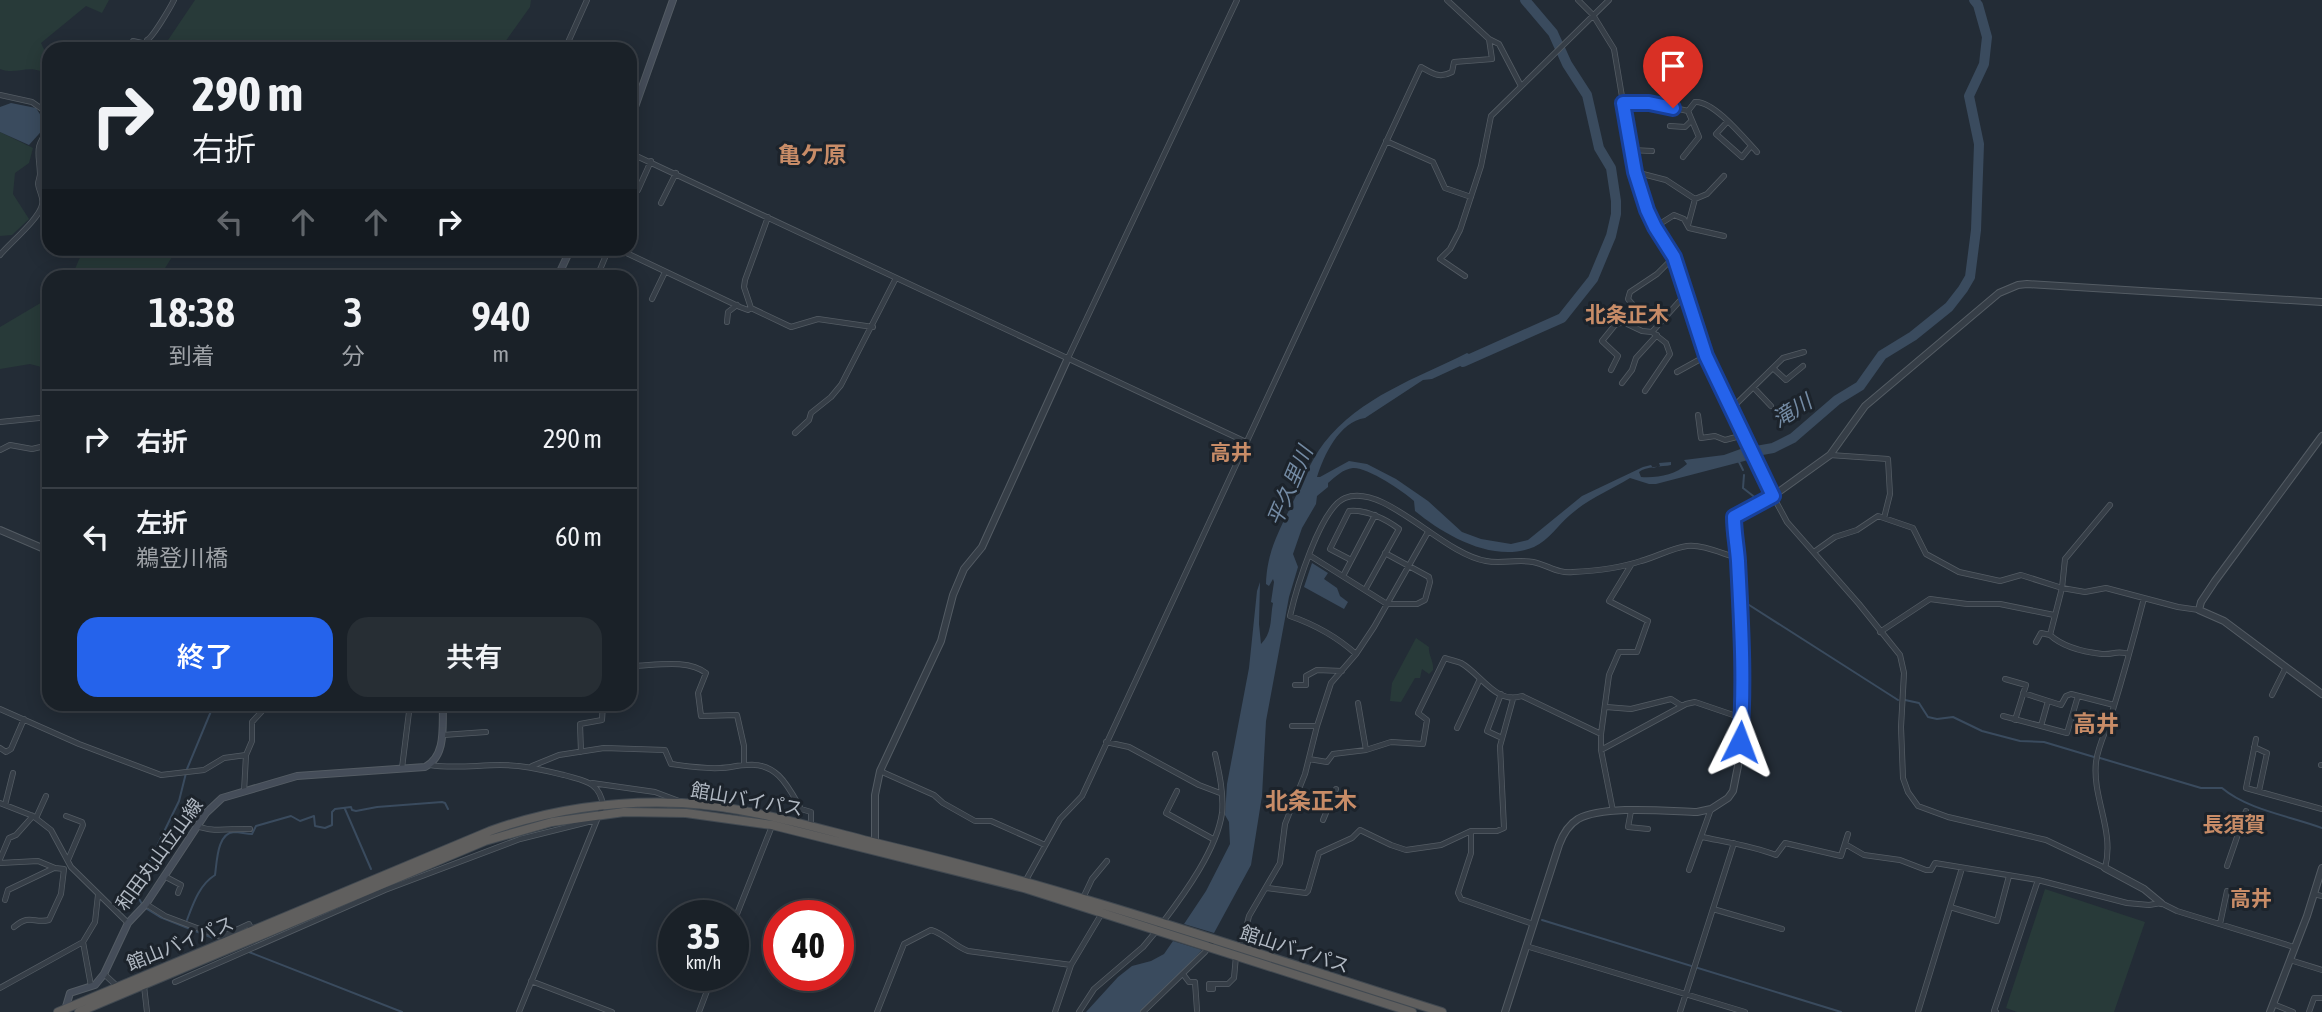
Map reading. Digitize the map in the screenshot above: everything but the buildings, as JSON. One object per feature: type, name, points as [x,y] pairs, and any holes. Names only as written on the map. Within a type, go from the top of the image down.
[{"type":"highway","name":"館山バイパス","points":[[63,1011],[117,986],[498,828],[548,814],[603,805],[686,803],[736,810],[811,826],[1161,927]]},
{"type":"highway","name":"館山バイパス","points":[[79,1012],[96,1009],[144,985],[467,848],[526,828],[646,811],[686,813],[772,825],[1026,880],[1239,952],[1442,1012]]},
{"type":"highway","name":"館山バイパス","points":[[1239,952],[1395,1009],[1412,1012]]},
{"type":"main road","points":[[637,101],[673,0]]},
{"type":"main road","points":[[430,765],[440,752],[443,711]]},
{"type":"main road","name":"和田丸山立山線","points":[[63,1011],[70,993],[91,986],[104,974],[128,923],[146,904],[216,802],[297,776],[430,765]]},
{"type":"street","points":[[150,42],[174,0]]},
{"type":"street","points":[[568,42],[587,0]]},
{"type":"street","points":[[874,846],[875,795],[880,771],[941,640],[953,595],[964,569],[982,547],[1237,0]]},
{"type":"street","points":[[1447,0],[1489,39],[1499,44],[1521,86]]},
{"type":"street","points":[[1578,0],[1593,15],[1614,49],[1635,172],[1655,227],[1674,257],[1706,356],[1773,496],[1787,522],[1859,604],[1900,656],[1903,667],[1903,778],[1917,806],[1948,817],[2046,840],[2105,867],[2177,911],[2294,947]]},
{"type":"street","points":[[1465,276],[1440,260],[1460,230],[1481,166],[1491,116],[1609,0]]},
{"type":"street","points":[[1026,880],[1060,819],[1082,796],[1421,66],[1442,76],[1452,72],[1454,62],[1492,60],[1489,39]]},
{"type":"street","points":[[0,95],[32,102],[42,109]]},
{"type":"street","points":[[1688,111],[1695,102],[1712,107],[1757,152]]},
{"type":"street","points":[[1623,103],[1657,104],[1688,111]]},
{"type":"street","points":[[1683,157],[1699,137],[1688,111]]},
{"type":"street","points":[[1670,127],[1685,127],[1691,121]]},
{"type":"street","points":[[1727,122],[1716,134],[1742,157],[1751,146]]},
{"type":"street","points":[[0,254],[11,240],[35,219],[42,206],[42,193],[38,185],[38,146],[42,139]]},
{"type":"street","points":[[1386,141],[1433,162],[1445,188],[1471,197]]},
{"type":"street","points":[[1631,150],[1652,151]]},
{"type":"street","points":[[637,156],[1246,442]]},
{"type":"street","points":[[638,190],[651,161]]},
{"type":"street","points":[[1635,172],[1665,180],[1695,199]]},
{"type":"street","points":[[661,204],[676,173]]},
{"type":"street","points":[[1695,199],[1707,194],[1724,176]]},
{"type":"street","points":[[1688,226],[1695,199]]},
{"type":"street","points":[[1655,227],[1674,215],[1684,219],[1689,228],[1724,236]]},
{"type":"street","points":[[751,308],[744,287],[745,280],[768,217]]},
{"type":"street","points":[[632,256],[790,327],[818,319],[873,327]]},
{"type":"street","points":[[1628,324],[1638,311],[1628,299],[1630,292],[1657,274],[1674,257]]},
{"type":"street","points":[[652,299],[665,272]]},
{"type":"street","points":[[794,433],[809,420],[811,412],[831,397],[841,385],[896,278]]},
{"type":"street","points":[[1505,1012],[1565,831],[1575,821],[1585,816],[1613,811],[1711,809],[1721,804],[1733,791],[1742,718],[1738,558],[1734,517],[1773,496],[1830,455],[1865,407],[1999,292],[2018,285],[2322,302]]},
{"type":"street","points":[[1622,383],[1632,370],[1636,358],[1685,295]]},
{"type":"street","points":[[727,322],[728,312],[737,305]]},
{"type":"street","points":[[1611,370],[1618,356],[1602,341],[1618,322],[1654,333],[1666,343],[1670,354],[1645,391]]},
{"type":"street","points":[[1731,409],[1783,358],[1804,352]]},
{"type":"street","points":[[1677,372],[1706,356]]},
{"type":"street","points":[[1774,369],[1786,380],[1803,366]]},
{"type":"street","points":[[1754,388],[1771,406]]},
{"type":"street","points":[[1698,415],[1700,437],[1715,436],[1725,440],[1744,436]]},
{"type":"street","points":[[0,422],[38,418]]},
{"type":"street","points":[[2199,610],[2201,602],[2215,582],[2322,436]]},
{"type":"street","points":[[0,450],[9,445],[32,449],[42,447]]},
{"type":"street","points":[[1830,455],[1888,459],[1890,495],[1884,518]]},
{"type":"street","points":[[1356,654],[1323,629],[1290,616],[1296,588],[1309,555],[1328,515],[1336,503],[1345,498],[1359,495],[1377,498],[1458,552],[1483,561],[1535,562],[1563,573],[1632,564],[1690,546],[1738,558]]},
{"type":"street","points":[[2050,635],[2062,588],[2065,559],[2110,505]]},
{"type":"street","points":[[1351,561],[1330,548],[1349,511],[1375,515],[1399,529],[1366,590]]},
{"type":"street","points":[[1343,576],[1375,515]]},
{"type":"street","points":[[1814,552],[1835,537],[1857,530],[1878,516],[1913,528],[1926,554],[1950,569],[2000,581],[2021,575],[2085,592],[2106,588],[2218,617],[2322,694]]},
{"type":"street","points":[[0,530],[42,548]]},
{"type":"street","points":[[1213,984],[1228,984],[1234,978],[1248,916],[1280,863],[1285,824],[1309,759],[1331,683],[1356,654],[1428,531]]},
{"type":"street","points":[[1309,555],[1387,604],[1417,604],[1425,600],[1429,577],[1385,553]]},
{"type":"street","points":[[1613,811],[1601,750],[1609,675],[1617,654],[1621,651],[1637,652],[1648,621],[1609,601],[1632,564]]},
{"type":"street","points":[[2105,867],[2109,855],[2106,825],[2096,784],[2096,764],[2144,598]]},
{"type":"street","points":[[1880,632],[1930,599],[1967,604],[2000,604],[2054,615]]},
{"type":"street","points":[[2036,642],[2041,633],[2050,635],[2066,646],[2105,655],[2119,651],[2129,654]]},
{"type":"street","points":[[1309,759],[1327,762],[1333,754],[1366,750],[1391,742],[1423,744],[1427,720],[1418,713],[1445,658],[1461,663],[1501,695],[1514,699],[1522,696],[1601,734]]},
{"type":"street","points":[[637,666],[698,667],[706,673],[698,692],[701,716],[737,716],[744,746],[744,765]]},
{"type":"street","points":[[2272,695],[2286,666]]},
{"type":"street","points":[[1295,685],[1306,685],[1306,676],[1317,670],[1342,671]]},
{"type":"street","points":[[1457,728],[1480,679]]},
{"type":"street","points":[[2005,679],[2026,685],[2015,720]]},
{"type":"street","points":[[2023,693],[2061,705],[2066,696],[2071,694],[2114,705]]},
{"type":"street","points":[[1501,695],[1487,731],[1502,738]]},
{"type":"street","points":[[2003,716],[2067,733],[2078,696]]},
{"type":"street","points":[[1266,888],[1306,893],[1319,853],[1352,838],[1360,830],[1406,850],[1441,845],[1471,831],[1497,831],[1504,828],[1500,746],[1514,699]]},
{"type":"street","points":[[1606,707],[1631,709],[1671,699],[1682,706]]},
{"type":"street","points":[[2041,726],[2048,701]]},
{"type":"street","points":[[1601,750],[1682,706],[1695,702],[1742,718]]},
{"type":"street","points":[[1358,703],[1366,750]]},
{"type":"street","points":[[0,709],[79,744],[161,775],[204,770],[224,758],[246,755]]},
{"type":"street","points":[[244,792],[246,755],[252,741],[252,722],[262,711]]},
{"type":"street","points":[[402,769],[409,711]]},
{"type":"street","points":[[581,752],[580,724],[602,720],[603,711]]},
{"type":"street","points":[[0,748],[6,752],[11,749],[24,719]]},
{"type":"street","points":[[1292,726],[1317,726]]},
{"type":"street","points":[[442,735],[486,732]]},
{"type":"street","points":[[2256,739],[2246,788],[2322,809]]},
{"type":"street","points":[[1106,742],[1129,747],[1199,785],[1220,793]]},
{"type":"street","points":[[531,767],[559,755],[619,747],[665,750],[671,764],[717,769],[765,765],[784,780],[801,809],[811,812],[811,826]]},
{"type":"street","points":[[2254,747],[2267,752],[2259,791]]},
{"type":"street","points":[[1079,1012],[1094,989],[1143,947],[1161,927],[1188,888],[1213,839],[1222,811],[1220,772],[1215,754]]},
{"type":"street","points":[[430,765],[531,767],[591,783],[655,792],[686,803]]},
{"type":"street","points":[[880,771],[934,795],[975,821],[990,821],[1045,845]]},
{"type":"street","points":[[13,773],[2,804],[34,817],[53,833],[69,864],[128,923]]},
{"type":"street","points":[[519,1012],[603,805],[601,794],[591,783]]},
{"type":"street","points":[[1323,820],[1336,789]]},
{"type":"street","points":[[1177,790],[1166,813],[1213,839]]},
{"type":"street","points":[[46,796],[34,817],[16,835],[9,838],[0,861],[38,860],[64,869]]},
{"type":"street","points":[[1689,870],[1711,809]]},
{"type":"street","points":[[1631,811],[1628,827],[1648,829]]},
{"type":"street","points":[[2227,866],[2246,811]]},
{"type":"street","points":[[14,927],[23,920],[41,922],[49,919],[61,894],[64,869],[69,864],[83,825],[82,822],[66,816]]},
{"type":"street","points":[[175,982],[385,890],[520,839],[597,817]]},
{"type":"street","points":[[742,900],[772,825]]},
{"type":"street","points":[[197,826],[210,831],[237,827],[250,829]]},
{"type":"street","points":[[1471,831],[1471,853],[1458,893],[1461,899],[1534,924]]},
{"type":"street","points":[[1702,836],[1747,848],[1758,848],[1776,855],[1785,843],[1841,856],[1848,834]]},
{"type":"street","points":[[1680,1012],[1734,843]]},
{"type":"street","points":[[1845,844],[1864,855],[1900,860],[1926,870],[1931,870],[1936,863],[2038,880],[2127,903],[2161,903]]},
{"type":"street","points":[[1083,898],[1092,879],[1107,861]]},
{"type":"street","points":[[5,900],[8,890],[55,868]]},
{"type":"street","points":[[1918,1012],[1962,868]]},
{"type":"street","points":[[2270,1012],[2322,868]]},
{"type":"street","points":[[164,876],[181,885],[178,893]]},
{"type":"street","points":[[1950,907],[1997,921],[2009,876]]},
{"type":"street","points":[[1996,1012],[1994,1011],[2038,880]]},
{"type":"street","points":[[2220,924],[2227,891]]},
{"type":"street","points":[[2314,894],[2322,896]]},
{"type":"street","points":[[0,988],[83,942],[96,922],[98,895]]},
{"type":"street","points":[[146,904],[165,916],[221,937],[249,925],[252,930]]},
{"type":"street","points":[[1713,909],[1782,929]]},
{"type":"street","points":[[1055,1012],[1071,965],[1103,912]]},
{"type":"street","points":[[877,1012],[904,944],[931,930],[942,933],[958,947],[968,951],[1071,965]]},
{"type":"street","points":[[83,942],[91,986]]},
{"type":"street","points":[[1143,1012],[1211,943]]},
{"type":"street","points":[[1527,946],[1745,1012]]},
{"type":"street","points":[[2289,960],[2322,970]]},
{"type":"street","points":[[104,974],[117,986]]},
{"type":"street","points":[[1183,974],[1189,982],[1195,982],[1197,1010]]},
{"type":"street","points":[[531,981],[612,1012]]},
{"type":"street","points":[[144,985],[147,1012]]},
{"type":"street","points":[[699,1012],[707,991]]},
{"type":"street","points":[[2309,1012],[2316,996],[2322,998]]},
{"type":"street","points":[[2273,1004],[2293,1012]]},
{"type":"shaded area","points":[[0,0],[109,0],[102,13],[86,6],[41,43],[42,72],[0,69]]},
{"type":"shaded area","points":[[195,0],[531,0],[530,7],[505,42],[167,42]]},
{"type":"shaded area","points":[[0,132],[33,148],[29,163],[15,173],[13,194],[29,219],[12,235],[0,236]]},
{"type":"shaded area","points":[[81,256],[172,257],[164,270],[75,269]]},
{"type":"shaded area","points":[[42,302],[42,367],[30,364],[0,369],[0,327]]},
{"type":"shaded area","points":[[1416,638],[1429,647],[1433,670],[1429,674],[1422,669],[1420,678],[1415,678],[1401,702],[1390,701],[1392,683]]},
{"type":"shaded area","points":[[2045,889],[2145,922],[2114,1012],[2017,1012],[2006,1008]]},
{"type":"water","points":[[11,103],[36,108],[42,117],[42,131],[29,145],[0,132],[0,107]]},
{"type":"water","points":[[1467,353],[1475,357],[1432,379],[1423,380],[1348,426],[1328,450],[1317,477],[1349,461],[1367,464],[1396,479],[1428,501],[1462,532],[1481,539],[1511,544],[1528,540],[1582,496],[1643,467],[1653,467],[1639,472],[1641,477],[1660,476],[1682,468],[1687,464],[1684,460],[1724,455],[1746,447],[1752,459],[1656,484],[1630,478],[1577,509],[1534,547],[1503,552],[1470,544],[1440,529],[1415,511],[1414,501],[1409,497],[1367,471],[1353,468],[1336,476],[1317,496],[1316,504],[1302,528],[1293,554],[1298,567],[1289,597],[1266,721],[1262,796],[1251,865],[1214,933],[1184,924],[1206,891],[1230,844],[1229,822],[1225,815],[1227,784],[1249,668],[1257,591],[1260,582],[1261,644],[1269,629],[1273,603],[1273,579],[1269,586],[1266,584],[1271,552],[1310,465],[1324,443],[1354,413],[1390,390]]},
{"type":"water","points":[[1671,462],[1671,465],[1658,467],[1659,463]]},
{"type":"water","points":[[1312,563],[1328,573],[1324,579],[1337,588],[1340,596],[1348,602],[1344,609],[1304,587]]},
{"type":"water","points":[[1173,941],[1202,950],[1169,986],[1140,1012],[1086,1012],[1118,977],[1132,966],[1164,954]]},
{"type":"waterway","name":"平久里川","points":[[1463,362],[1562,318],[1593,279],[1611,236],[1616,214],[1611,168],[1599,148],[1587,95],[1567,64],[1553,33],[1525,0]]},
{"type":"waterway","name":"滝川","points":[[1745,453],[1773,448],[1793,438],[1837,400],[1860,386],[1882,355],[1913,336],[1949,307],[1970,277],[1976,230],[1979,144],[1969,96],[1984,64],[1987,37],[1978,5],[1974,0]]},
{"type":"waterway","points":[[1739,462],[1743,470]]},
{"type":"waterway","points":[[1744,475],[1743,488],[1757,499]]},
{"type":"waterway","points":[[1763,507],[1740,520],[1746,603],[1898,700]]},
{"type":"waterway","points":[[1905,700],[1919,703],[1928,717],[1953,717],[1982,731],[2020,741],[2044,742],[2094,757]]},
{"type":"waterway","points":[[142,904],[136,889],[179,801],[187,769],[211,711]]},
{"type":"waterway","points":[[2100,758],[2201,788],[2222,788],[2244,802],[2322,828]]},
{"type":"waterway","points":[[187,920],[201,889],[215,875],[219,849],[228,834],[252,834],[256,826],[291,816],[300,821],[314,816],[315,826],[325,828],[332,825],[332,812],[335,809],[351,807],[356,811],[442,802],[448,809]]},
{"type":"waterway","points":[[345,809],[371,869]]},
{"type":"waterway","points":[[147,909],[213,938]]},
{"type":"waterway","points":[[1542,920],[1841,1012]]},
{"type":"waterway","points":[[249,952],[402,1012]]},
{"type":"district","name":"亀ケ原","points":[[812,155]]},
{"type":"district","name":"北条正木","points":[[1627,315]]},
{"type":"district","name":"高井","points":[[1231,453]]},
{"type":"district","name":"高井","points":[[2096,724]]},
{"type":"district","name":"北条正木","points":[[1311,801]]},
{"type":"district","name":"長須賀","points":[[2234,825]]},
{"type":"district","name":"高井","points":[[2251,899]]},
{"type":"route","points":[[1673,108],[1649,103],[1623,103],[1635,172],[1655,227],[1674,257],[1706,356],[1773,496],[1734,517],[1738,558],[1742,718],[1740,742]]}]
